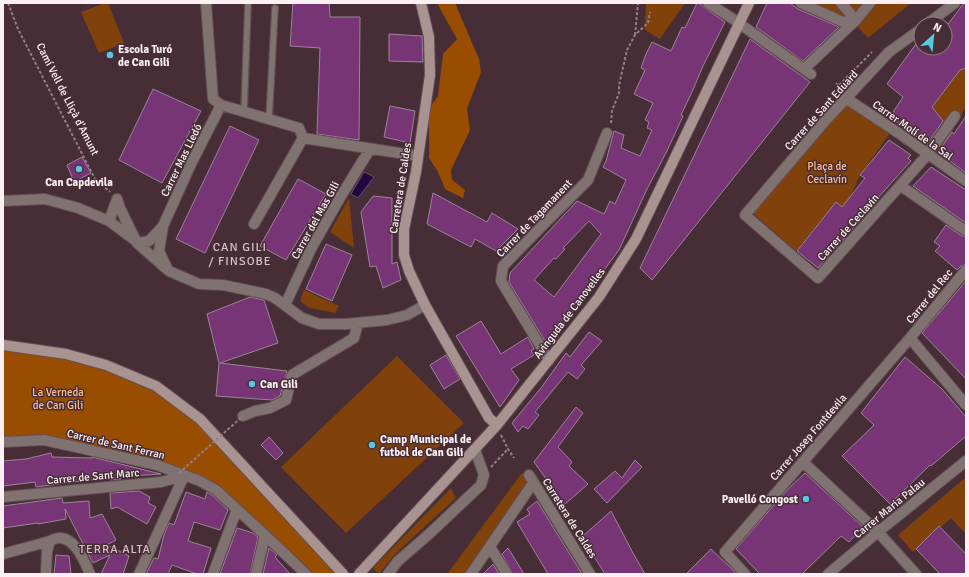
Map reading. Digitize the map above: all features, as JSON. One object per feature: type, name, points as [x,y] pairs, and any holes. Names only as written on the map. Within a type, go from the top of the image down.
[{"type":"street","points":[[206,3],[217,102],[244,112],[299,128],[304,138]]},
{"type":"street","name":"Carretera de Caldes","points":[[421,3],[429,37],[430,75],[416,172],[404,229],[404,255],[409,271],[425,305],[490,418],[499,429]]},
{"type":"street","points":[[708,3],[808,72],[870,3]]},
{"type":"street","name":"Avinguda de Canovelles","points":[[359,574],[475,450],[499,429],[549,360],[599,297],[636,239],[749,3]]},
{"type":"street","points":[[801,3],[843,22],[856,20]]},
{"type":"street","points":[[841,3],[856,20]]},
{"type":"street","points":[[938,16],[955,3]]},
{"type":"street","name":"Carrer de Sant Eduard","points":[[745,215],[826,120],[889,52],[913,34]]},
{"type":"street","name":"Carrer Molí de la Sal","points":[[847,99],[966,181]]},
{"type":"street","name":"Carrer Mas Lledó","points":[[168,271],[159,250],[163,226],[217,102]]},
{"type":"street","name":"Carrer de Ceclavin","points":[[745,215],[818,278],[901,186],[928,154],[955,116]]},
{"type":"street","name":"Carrer de Tagamanent","points":[[549,360],[500,281],[503,266],[588,180],[607,133]]},
{"type":"street","points":[[304,138],[370,150],[418,156]]},
{"type":"street","points":[[254,224],[304,138]]},
{"type":"street","name":"Carrer del Mas Gili","points":[[285,305],[312,247],[341,196],[370,150]]},
{"type":"street","points":[[901,186],[966,231]]},
{"type":"street","points":[[3,201],[45,199],[78,208],[109,221],[137,243],[168,271],[199,284],[223,285],[266,294],[285,305],[302,318],[319,324],[358,323],[387,320],[407,315],[425,305]]},
{"type":"street","points":[[109,221],[117,199]]},
{"type":"street","points":[[117,199],[137,243]]},
{"type":"street","name":"Carrer Mas Lledó","points":[[137,243],[149,241],[163,226]]},
{"type":"street","name":"Carrer del Rec","points":[[910,338],[966,270]]},
{"type":"street","points":[[243,416],[255,411],[270,408],[286,400],[292,375],[354,338],[358,323]]},
{"type":"street","points":[[910,338],[966,404]]},
{"type":"street","name":"Carrer Josep Fontdevila","points":[[745,574],[725,552],[910,338]]},
{"type":"street","points":[[3,345],[66,354],[106,365],[156,386],[200,419],[343,574]]},
{"type":"street","name":"Carrer de Sant Ferran","points":[[3,442],[44,440],[157,464],[200,481],[216,490],[306,574]]},
{"type":"street","points":[[388,574],[398,561],[481,485],[484,475],[475,450]]},
{"type":"street","name":"Carrer Maria Palau","points":[[828,574],[966,461]]},
{"type":"street","points":[[803,462],[878,532],[916,574]]},
{"type":"street","points":[[139,574],[181,474]]},
{"type":"street","name":"Carrer de Sant Marc","points":[[3,497],[161,482],[181,474]]},
{"type":"street","name":"Carretera de Caldes","points":[[529,476],[590,574]]},
{"type":"street","points":[[471,574],[531,486]]},
{"type":"street","points":[[213,574],[237,509]]},
{"type":"street","points":[[256,574],[265,535]]},
{"type":"street","points":[[3,554],[50,542],[59,538],[68,541],[77,549],[90,574]]},
{"type":"street","points":[[46,574],[47,551],[50,542]]},
{"type":"street","points":[[490,547],[507,574]]},
{"type":"lane","points":[[244,112],[248,3]]},
{"type":"lane","points":[[269,119],[275,8]]},
{"type":"path","name":"Camí Vell de Lliçà d'Amunt","points":[[8,3],[18,29],[95,179],[117,199]]},
{"type":"path","points":[[607,133],[628,50],[635,35],[638,3]]},
{"type":"path","points":[[635,35],[648,23],[650,12]]},
{"type":"path","points":[[836,84],[838,86],[846,78]]},
{"type":"path","points":[[181,474],[243,416]]},
{"type":"path","points":[[499,429],[514,458]]},
{"type":"path","points":[[484,475],[508,449]]},
{"type":"green space","points":[[108,3],[124,43],[99,53],[81,12]]},
{"type":"green space","points":[[437,3],[455,3],[479,59],[481,72],[467,109],[470,130],[451,170],[452,180],[465,190],[463,198],[445,189],[438,172],[429,158],[429,108],[438,96],[443,54],[457,39]]},
{"type":"green space","points":[[646,3],[685,3],[660,39],[645,30]]},
{"type":"green space","points":[[809,3],[911,3],[868,38],[857,26]]},
{"type":"green space","points":[[966,68],[966,106],[939,155],[928,144],[944,122],[932,107],[960,70]]},
{"type":"green space","name":"Plaça de Ceclavín","points":[[850,101],[893,129],[860,175],[851,195],[868,209],[859,221],[836,202],[796,251],[749,210]]},
{"type":"green space","points":[[349,198],[354,248],[330,232]]},
{"type":"green space","points":[[304,290],[339,306],[335,313],[310,308],[301,302],[301,297]]},
{"type":"green space","name":"La Verneda de Can Gili","points":[[3,345],[66,354],[156,386],[200,419],[343,574],[306,574],[200,481],[44,440],[3,442]]},
{"type":"green space","name":"Camp Municipal de futbol de Can Gili","points":[[397,356],[464,423],[346,533],[281,467]]},
{"type":"green space","points":[[522,473],[529,481],[467,574],[447,574]]},
{"type":"green space","points":[[966,477],[966,534],[951,518],[913,552],[898,535]]},
{"type":"green space","points":[[451,488],[456,498],[395,554],[379,574],[373,568]]},
{"type":"shaded area","points":[[364,172],[374,177],[358,198],[351,194]]},
{"type":"building","points":[[293,3],[329,3],[330,17],[360,17],[359,140],[317,134],[320,48],[290,46]]},
{"type":"building","points":[[697,3],[725,22],[703,66],[666,153],[647,189],[619,250],[550,342],[547,340],[545,341],[509,282],[510,273],[577,201],[604,214],[610,201],[615,204],[626,180],[603,167],[614,131],[624,135],[621,148],[640,156],[652,130],[647,128],[649,122],[645,120],[653,103],[634,94],[645,70],[641,68],[652,42],[671,51],[682,27],[685,28]],"holes":[[[589,221],[601,234],[554,297],[534,280],[554,258],[556,259],[565,249],[563,248]]]},
{"type":"building","points":[[767,3],[790,3],[798,9],[839,27],[803,61],[756,27]]},
{"type":"building","points":[[964,3],[966,3],[966,68],[960,70],[932,107],[943,121],[927,144],[890,117],[903,97],[887,84],[913,48],[913,56],[953,56],[953,17]]},
{"type":"building","points":[[389,34],[422,36],[423,62],[389,61]]},
{"type":"building","points":[[750,39],[810,82],[652,280],[640,268]]},
{"type":"building","points":[[153,89],[201,111],[162,183],[119,160]]},
{"type":"building","points":[[390,106],[415,111],[410,143],[384,137]]},
{"type":"building","points":[[966,116],[966,173],[938,152],[952,132],[954,134]]},
{"type":"building","points":[[230,126],[259,140],[205,253],[176,239]]},
{"type":"building","points":[[889,140],[911,155],[908,158],[911,161],[858,220],[859,221],[818,268],[797,251],[836,202],[842,207],[865,178],[860,175]]},
{"type":"building","name":"Can Capdevila","points":[[82,157],[91,173],[74,182],[67,165]]},
{"type":"building","points":[[931,167],[966,190],[966,223],[913,186]]},
{"type":"building","points":[[298,179],[326,194],[286,260],[260,246]]},
{"type":"building","points":[[433,193],[487,222],[492,213],[518,229],[496,251],[475,239],[471,247],[427,224]]},
{"type":"building","points":[[373,196],[392,198],[392,264],[397,262],[401,280],[383,288],[376,266],[370,267],[361,212]]},
{"type":"building","points":[[946,225],[962,236],[966,237],[966,264],[957,270],[935,251],[940,246],[934,242]]},
{"type":"building","points":[[326,244],[352,255],[332,301],[306,289]]},
{"type":"building","points":[[966,281],[966,379],[922,333]]},
{"type":"building","points":[[250,297],[264,300],[278,343],[220,363],[287,371],[280,396],[272,400],[216,396],[219,363],[207,314]]},
{"type":"building","points":[[481,321],[501,354],[528,337],[534,349],[531,351],[534,355],[511,369],[519,380],[500,407],[456,336]]},
{"type":"building","points":[[589,332],[602,341],[581,365],[585,369],[577,379],[568,372],[535,412],[539,415],[528,429],[523,426],[518,432],[512,423],[541,388],[566,353],[570,357]]},
{"type":"building","points":[[446,355],[460,379],[444,389],[430,365]]},
{"type":"building","points":[[905,357],[942,389],[966,417],[966,436],[931,466],[930,465],[890,504],[842,456],[874,425],[861,413]]},
{"type":"building","points":[[576,407],[583,413],[558,447],[572,462],[569,466],[588,484],[563,506],[558,498],[559,497],[534,462]]},
{"type":"building","points":[[269,437],[283,453],[276,460],[261,445]]},
{"type":"building","points":[[51,453],[52,457],[92,457],[161,474],[118,477],[121,479],[110,480],[110,478],[36,487],[35,482],[3,486],[3,461],[26,459]]},
{"type":"building","points":[[635,460],[642,467],[607,503],[594,489],[615,471],[622,478]]},
{"type":"building","name":"Pavelló Congost","points":[[805,473],[863,527],[849,542],[841,536],[802,574],[760,574],[736,549],[787,490]]},
{"type":"building","points":[[139,491],[150,497],[148,503],[156,507],[147,524],[117,507],[111,509],[110,493]]},
{"type":"building","points":[[186,492],[205,499],[207,492],[228,510],[220,530],[194,522],[188,541],[211,548],[203,574],[197,574],[172,565],[168,574],[146,574],[154,558],[158,559],[164,535],[169,523],[174,525]]},
{"type":"building","points":[[62,498],[63,503],[89,501],[90,518],[102,514],[116,540],[107,545],[129,556],[123,574],[101,574],[110,555],[93,563],[65,509],[66,519],[3,528],[3,506]]},
{"type":"building","points":[[537,501],[582,574],[548,574],[517,522],[530,514],[527,509]]},
{"type":"building","points":[[611,511],[645,574],[605,574],[582,537]]},
{"type":"building","points":[[939,526],[966,554],[966,574],[940,574],[916,549]]},
{"type":"building","points":[[237,528],[253,533],[258,537],[250,574],[220,574]]},
{"type":"building","points":[[269,548],[277,555],[275,557],[290,574],[263,574]]},
{"type":"building","points":[[508,548],[524,574],[513,574],[502,554]]},
{"type":"building","points":[[711,549],[736,574],[686,574]]},
{"type":"building","points":[[56,555],[69,556],[71,574],[54,574]]},
{"type":"building","points":[[493,564],[499,574],[483,574]]},
{"type":"place","name":"Escola Turó de Can Gili","points":[[110,55]]},
{"type":"place","name":"Can Capdevila","points":[[79,169]]},
{"type":"place","name":"Can Gili","points":[[252,384]]},
{"type":"place","name":"Camp Municipal de futbol de Can Gili","points":[[372,445]]},
{"type":"place","name":"Pavelló Congost","points":[[806,499]]},
{"type":"district","name":"CAN GILI / FINSOBE","points":[[240,254]]},
{"type":"district","name":"TERRA ALTA","points":[[115,549]]}]
